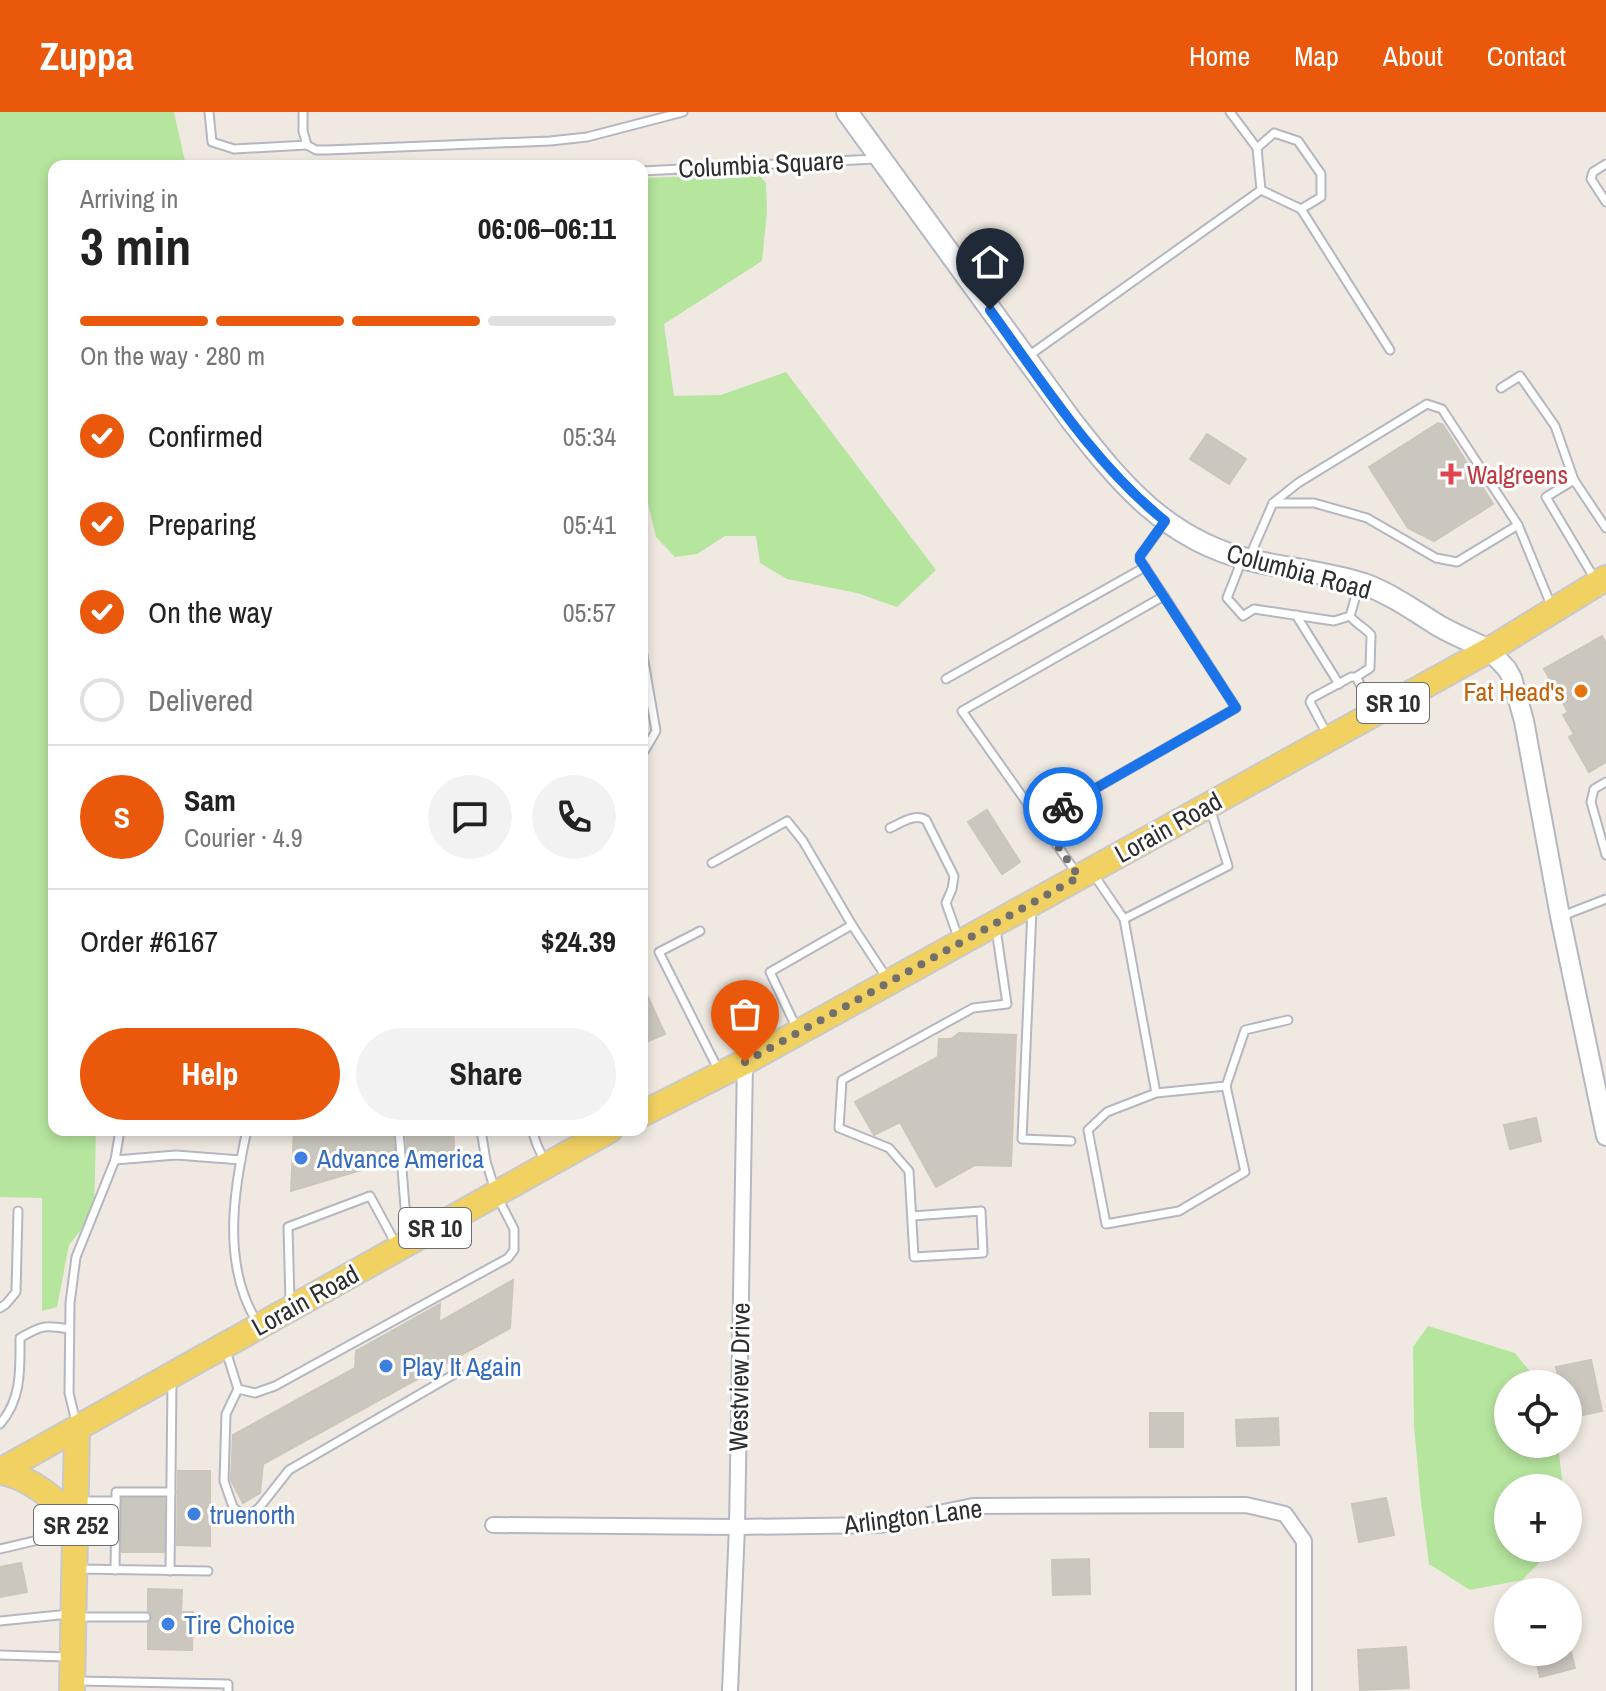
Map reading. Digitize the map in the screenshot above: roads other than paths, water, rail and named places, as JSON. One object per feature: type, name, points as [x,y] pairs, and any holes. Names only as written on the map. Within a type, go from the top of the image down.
[{"type":"main road","name":"Columbia Road","points":[[847,112],[1025,358],[1110,470],[1140,501],[1165,521],[1207,546],[1246,559],[1360,583],[1489,650]]},
{"type":"main road","name":"Lorain Road","points":[[648,1111],[745,1062],[1489,650],[1602,581]]},
{"type":"main road","name":"Lorain Road","points":[[0,1472],[598,1136]]},
{"type":"main road","name":"SR 252","points":[[73,1676],[77,1428]]},
{"type":"main road","points":[[0,1472],[28,1481],[50,1497],[62,1508],[75,1531]]},
{"type":"street","name":"Columbia Road","points":[[1489,650],[1512,678],[1524,721],[1560,916],[1606,1136]]},
{"type":"street","name":"Westview Drive","points":[[730,1691],[737,1527],[745,1062]]},
{"type":"street","name":"Arlington Lane","points":[[493,1525],[880,1525],[973,1506],[1246,1505],[1285,1514],[1304,1541],[1304,1691]]},
{"type":"lane","points":[[209,112],[212,142],[234,149],[307,145],[316,150],[550,141],[587,137],[683,112]]},
{"type":"lane","points":[[303,112],[307,145]]},
{"type":"lane","points":[[1230,112],[1257,148],[1261,190]]},
{"type":"lane","points":[[1257,148],[1274,133],[1298,141],[1321,174],[1321,197],[1301,209]]},
{"type":"lane","name":"Columbia Square","points":[[648,171],[881,158]]},
{"type":"lane","points":[[1606,164],[1593,172],[1591,179],[1606,202]]},
{"type":"lane","points":[[1261,190],[1301,209],[1390,350]]},
{"type":"lane","points":[[1025,358],[1261,190]]},
{"type":"lane","points":[[1501,388],[1520,376],[1555,426],[1574,480],[1606,528]]},
{"type":"lane","points":[[1350,616],[1334,621],[1254,609],[1243,616],[1227,598],[1273,503],[1298,483],[1427,404],[1442,409],[1518,525],[1553,610]]},
{"type":"lane","points":[[1574,480],[1546,497],[1602,581]]},
{"type":"lane","points":[[1273,503],[1314,503],[1367,518],[1436,558],[1457,562],[1518,525]]},
{"type":"lane","points":[[1040,820],[1236,708],[1140,560],[1165,521]]},
{"type":"lane","points":[[946,679],[1145,567]]},
{"type":"lane","points":[[1350,616],[1360,583]]},
{"type":"lane","points":[[1156,1093],[1124,919],[1040,820],[962,711],[1164,596]]},
{"type":"lane","points":[[1296,615],[1339,684]]},
{"type":"lane","points":[[1329,738],[1310,702],[1312,698],[1370,668],[1371,635],[1350,616]]},
{"type":"lane","points":[[1356,677],[1376,712]]},
{"type":"lane","points":[[648,685],[656,731],[648,745]]},
{"type":"lane","points":[[1606,782],[1594,789],[1591,802],[1606,855]]},
{"type":"lane","points":[[1124,919],[1228,866],[1209,805]]},
{"type":"lane","points":[[890,828],[911,819],[921,817],[926,820],[954,876],[946,903],[959,943]]},
{"type":"lane","points":[[712,863],[787,821],[803,841],[889,982]]},
{"type":"lane","points":[[1560,916],[1606,899]]},
{"type":"lane","points":[[1032,903],[1022,1139],[1071,1141]]},
{"type":"lane","points":[[912,1216],[981,1211],[983,1253],[914,1257],[909,1171],[889,1148],[839,1128],[842,1080],[973,1008],[1007,1004],[996,923]]},
{"type":"lane","points":[[799,1032],[770,972],[852,925]]},
{"type":"lane","points":[[700,931],[659,952],[721,1074]]},
{"type":"lane","points":[[1226,1086],[1156,1093],[1107,1112],[1088,1130],[1106,1224],[1179,1211],[1245,1172],[1226,1086],[1245,1030],[1288,1020]]},
{"type":"lane","points":[[77,1428],[69,1393],[70,1303],[76,1257],[115,1160],[119,1136]]},
{"type":"lane","points":[[246,1136],[234,1215],[235,1251],[247,1306],[259,1326]]},
{"type":"lane","points":[[399,1136],[405,1207],[422,1235]]},
{"type":"lane","points":[[238,1389],[255,1393],[275,1386],[508,1258],[514,1250],[514,1229],[496,1194],[482,1136]]},
{"type":"lane","points":[[534,1136],[547,1165]]},
{"type":"lane","points":[[115,1160],[176,1155],[241,1160]]},
{"type":"lane","points":[[291,1309],[288,1227],[370,1196],[398,1248]]},
{"type":"lane","points":[[0,1308],[16,1292],[18,1211]]},
{"type":"lane","points":[[0,1424],[11,1410],[17,1395],[20,1338],[39,1327],[69,1329]]},
{"type":"lane","points":[[224,1345],[238,1389],[226,1414],[224,1481],[233,1507],[241,1514],[249,1515],[259,1508],[289,1470],[458,1372]]},
{"type":"lane","points":[[170,1571],[172,1375]]},
{"type":"lane","points":[[115,1570],[116,1492],[171,1492]]},
{"type":"lane","points":[[76,1501],[116,1501]]},
{"type":"lane","points":[[0,1549],[75,1531]]},
{"type":"lane","points":[[75,1569],[208,1571]]},
{"type":"lane","points":[[0,1621],[74,1616],[146,1617]]},
{"type":"lane","points":[[0,1655],[73,1676],[228,1684],[228,1691]]},
{"type":"lane","points":[[130,1681],[130,1691]]},
{"type":"place","name":"Walgreens","points":[[1451,474]]},
{"type":"place","name":"Fat Head's","points":[[1581,691]]},
{"type":"place","name":"Advance America","points":[[301,1158]]},
{"type":"place","name":"Play It Again","points":[[386,1366]]},
{"type":"place","name":"truenorth","points":[[194,1514]]},
{"type":"place","name":"Tire Choice","points":[[168,1624]]}]
